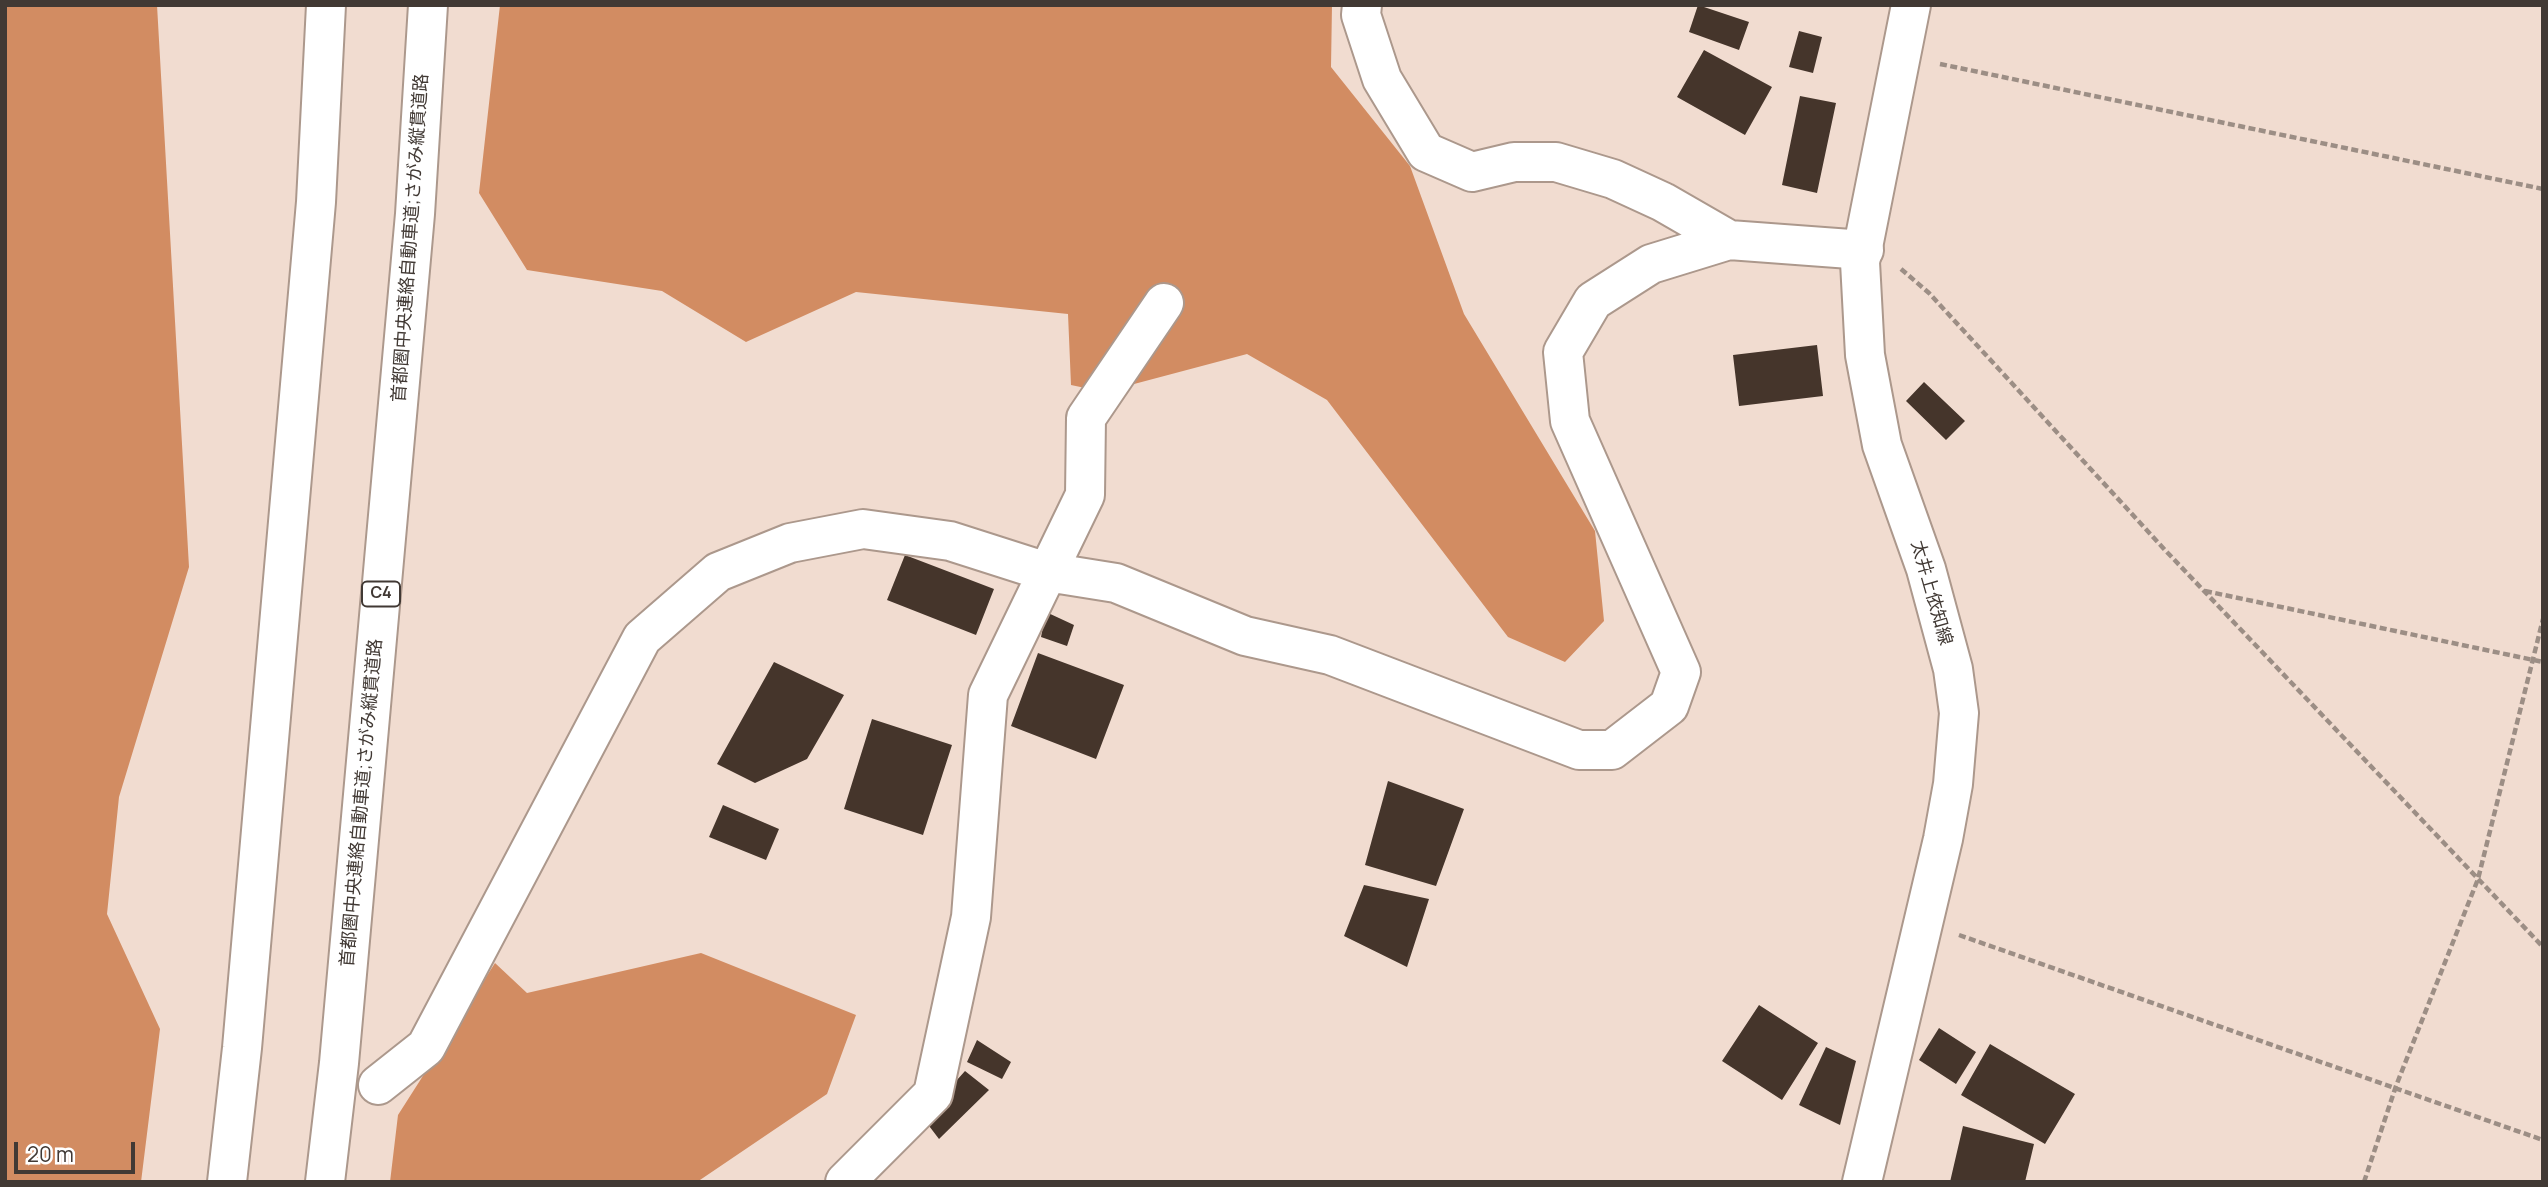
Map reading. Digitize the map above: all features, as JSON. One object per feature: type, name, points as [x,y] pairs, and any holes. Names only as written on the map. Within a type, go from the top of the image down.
[{"type":"main road","points":[[228,1182],[314,230],[326,5]]},
{"type":"main road","name":"首都圏中央連絡自動車道;さがみ縦貫道路","points":[[325,1182],[339,1063],[415,214],[428,5]]},
{"type":"main road","points":[[1362,5],[1361,15],[1382,79],[1426,152],[1472,172],[1514,162],[1556,162],[1613,179],[1663,202],[1729,240],[1862,256]]},
{"type":"main road","name":"太井上依知線","points":[[1862,1182],[1890,1073],[1943,839],[1953,784],[1959,713],[1953,670],[1926,569],[1882,444],[1864,355],[1862,256],[1911,5]]},
{"type":"main road","points":[[378,1085],[426,1047],[642,638],[718,572],[790,543],[863,529],[950,541],[1047,572],[1116,583],[1245,636],[1330,655],[1579,750],[1612,750],[1669,706],[1681,673],[1570,421],[1563,352],[1593,301],[1651,264],[1729,240]]},
{"type":"main road","points":[[845,1182],[933,1094],[971,917],[988,695],[1085,495],[1086,418],[1164,303]]},
{"type":"path","points":[[1900,56],[2543,189]]},
{"type":"path","points":[[1862,256],[1894,263],[1929,293],[2204,591],[2543,947]]},
{"type":"path","points":[[2204,591],[2543,662]]},
{"type":"path","points":[[2364,1182],[2396,1086],[2478,879],[2543,619]]},
{"type":"path","points":[[1922,923],[2396,1086],[2543,1140]]},
{"type":"shaded area","points":[[5,5],[157,5],[189,567],[119,797],[107,914],[160,1029],[141,1182],[5,1182]]},
{"type":"shaded area","points":[[500,5],[1332,5],[1331,67],[1410,166],[1464,314],[1595,531],[1604,621],[1565,662],[1508,637],[1327,400],[1247,354],[1104,392],[1071,385],[1068,314],[856,292],[746,342],[662,291],[527,270],[479,193]]},
{"type":"shaded area","points":[[701,953],[856,1015],[827,1094],[697,1182],[390,1182],[398,1115],[495,963],[527,993]]},
{"type":"building","points":[[1698,5],[1749,22],[1739,50],[1689,32]]},
{"type":"building","points":[[1799,31],[1822,37],[1813,73],[1789,67]]},
{"type":"building","points":[[1704,50],[1772,87],[1745,135],[1677,97]]},
{"type":"building","points":[[1800,96],[1836,103],[1817,193],[1782,185]]},
{"type":"building","points":[[1817,345],[1823,396],[1739,406],[1733,355]]},
{"type":"building","points":[[1924,382],[1965,421],[1946,440],[1906,401]]},
{"type":"building","points":[[905,555],[994,589],[976,635],[887,600]]},
{"type":"building","points":[[1046,612],[1074,625],[1067,646],[1041,637]]},
{"type":"building","points":[[1038,653],[1124,685],[1096,759],[1011,726]]},
{"type":"building","points":[[774,662],[844,695],[807,759],[755,783],[717,764]]},
{"type":"building","points":[[872,719],[952,745],[923,835],[844,809]]},
{"type":"building","points":[[1388,781],[1464,809],[1436,886],[1365,865]]},
{"type":"building","points":[[723,805],[779,829],[766,860],[709,837]]},
{"type":"building","points":[[1364,885],[1429,899],[1407,967],[1344,936]]},
{"type":"building","points":[[1759,1005],[1818,1043],[1782,1100],[1722,1061]]},
{"type":"building","points":[[1939,1028],[1976,1052],[1956,1084],[1919,1060]]},
{"type":"building","points":[[977,1040],[1011,1062],[1002,1079],[967,1062]]},
{"type":"building","points":[[1990,1044],[2075,1094],[2045,1144],[1961,1095]]},
{"type":"building","points":[[1826,1047],[1856,1061],[1840,1125],[1799,1105]]},
{"type":"building","points":[[965,1071],[989,1090],[939,1139],[923,1118]]},
{"type":"building","points":[[1963,1126],[2034,1144],[2025,1182],[1950,1182]]}]
